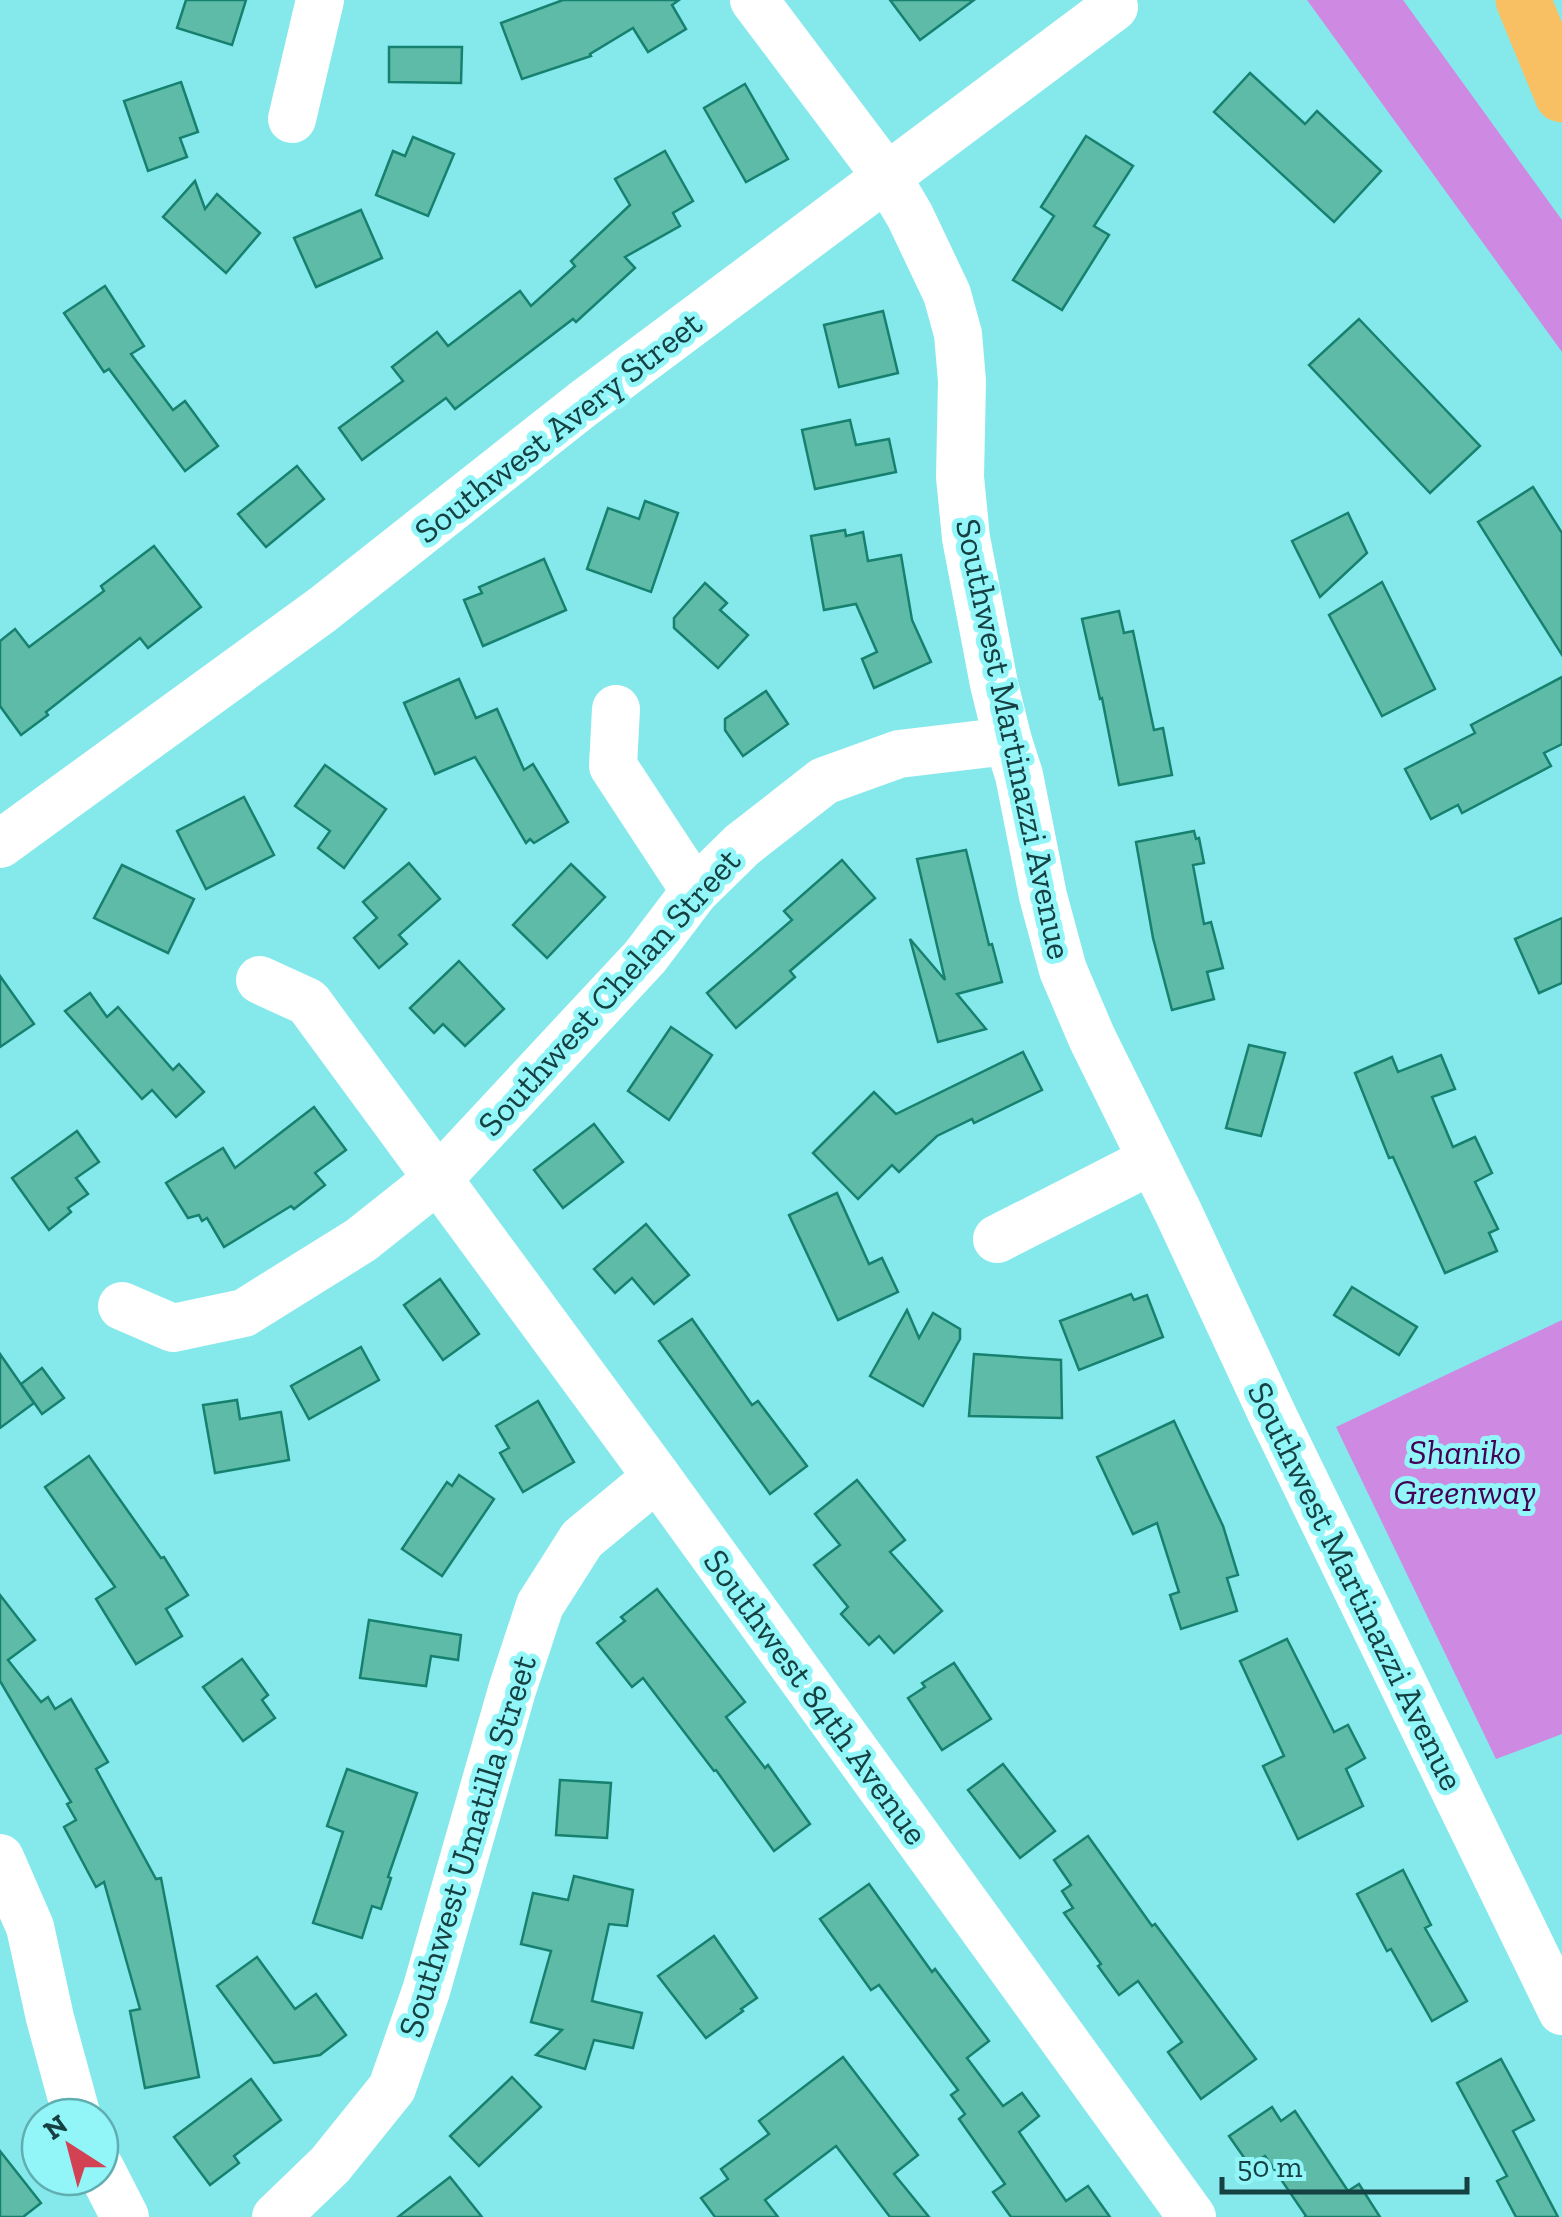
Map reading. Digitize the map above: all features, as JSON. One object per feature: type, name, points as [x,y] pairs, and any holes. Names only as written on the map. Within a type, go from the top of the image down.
[{"type":"highway","points":[[1523,0],[1562,95]]},
{"type":"street","points":[[292,119],[320,0]]},
{"type":"street","name":"Southwest Martinazzi Avenue","points":[[754,0],[887,177],[947,294],[958,334],[962,381],[960,477],[966,538],[1008,741],[1020,775],[1043,896],[1063,970],[1272,1416],[1549,1950],[1562,2011]]},
{"type":"street","name":"Southwest Avery Street","points":[[0,844],[322,610],[583,404],[1114,7]]},
{"type":"street","points":[[616,709],[613,766],[694,891]]},
{"type":"street","name":"Southwest Chelan Street","points":[[122,1306],[173,1328],[244,1313],[361,1240],[439,1178],[645,958],[694,891],[742,844],[824,782],[899,754],[1008,741]]},
{"type":"street","name":"Southwest 84th Avenue","points":[[260,980],[308,1002],[657,1476],[1192,2217]]},
{"type":"street","points":[[997,1240],[1152,1160]]},
{"type":"street","name":"Southwest Umatilla Street","points":[[276,2217],[330,2165],[392,2088],[426,1992],[540,1605],[582,1538],[657,1476]]},
{"type":"street","points":[[0,1858],[30,1926],[71,2097]]},
{"type":"green space","points":[[1307,0],[1403,0],[1562,220],[1562,352]]},
{"type":"green space","name":"Shaniko Greenway","points":[[1562,1320],[1562,1734],[1496,1759],[1336,1427]]},
{"type":"building","points":[[186,0],[246,0],[232,45],[177,28]]},
{"type":"building","points":[[563,0],[679,0],[672,5],[686,29],[648,52],[633,28],[591,56],[522,79],[501,23]]},
{"type":"building","points":[[890,0],[974,0],[920,40]]},
{"type":"building","points":[[389,47],[462,47],[461,83],[389,82]]},
{"type":"building","points":[[1250,73],[1305,124],[1317,111],[1381,171],[1334,222],[1214,112]]},
{"type":"building","points":[[181,82],[198,132],[180,138],[187,157],[148,171],[124,101]]},
{"type":"building","points":[[745,84],[788,159],[746,182],[704,108]]},
{"type":"building","points":[[1086,136],[1133,166],[1094,226],[1109,235],[1062,310],[1013,280],[1054,216],[1041,207]]},
{"type":"building","points":[[413,137],[454,154],[428,216],[376,195],[393,151],[405,156]]},
{"type":"building","points":[[665,151],[693,201],[673,213],[680,226],[625,257],[635,268],[576,322],[573,319],[455,409],[446,398],[362,460],[339,428],[403,381],[392,367],[437,332],[448,346],[520,291],[531,306],[575,266],[571,261],[630,205],[615,179]]},
{"type":"building","points":[[195,181],[205,209],[217,194],[260,233],[226,273],[163,217]]},
{"type":"building","points":[[361,210],[382,258],[316,287],[294,238]]},
{"type":"building","points":[[105,286],[144,346],[131,354],[173,410],[185,401],[218,446],[185,471],[109,369],[104,372],[64,313]]},
{"type":"building","points":[[883,311],[898,373],[839,387],[824,325]]},
{"type":"building","points":[[1359,319],[1480,446],[1430,493],[1309,365]]},
{"type":"building","points":[[850,420],[856,445],[889,439],[896,472],[815,489],[802,430]]},
{"type":"building","points":[[297,466],[324,499],[266,547],[238,514]]},
{"type":"building","points":[[1533,487],[1562,533],[1562,655],[1478,522]]},
{"type":"building","points":[[645,501],[678,513],[651,592],[587,569],[608,508],[639,519]]},
{"type":"building","points":[[1348,513],[1367,553],[1320,597],[1292,541]]},
{"type":"building","points":[[845,530],[846,536],[863,532],[868,561],[901,555],[912,620],[931,662],[874,688],[862,659],[877,652],[856,604],[824,610],[811,536]]},
{"type":"building","points":[[154,546],[201,607],[148,648],[140,638],[21,735],[0,706],[0,641],[15,629],[29,647],[104,591],[101,586]]},
{"type":"building","points":[[544,559],[566,610],[483,646],[464,600],[482,593],[479,587]]},
{"type":"building","points":[[1382,582],[1435,689],[1382,716],[1329,615]]},
{"type":"building","points":[[705,583],[727,603],[720,610],[748,635],[718,668],[674,628],[674,618]]},
{"type":"building","points":[[1119,611],[1124,633],[1133,631],[1154,730],[1163,728],[1172,775],[1119,785],[1082,619]]},
{"type":"building","points":[[1562,677],[1562,744],[1544,753],[1551,766],[1462,813],[1458,805],[1431,819],[1405,769],[1475,733],[1471,725]]},
{"type":"building","points":[[459,679],[476,718],[497,709],[524,770],[533,764],[568,822],[534,843],[530,839],[526,843],[475,757],[435,774],[404,703]]},
{"type":"building","points":[[766,691],[788,724],[743,756],[725,730],[725,719]]},
{"type":"building","points":[[325,765],[386,809],[344,868],[318,848],[330,831],[295,806]]},
{"type":"building","points":[[244,797],[274,855],[206,889],[177,831]]},
{"type":"building","points":[[1194,831],[1204,863],[1193,865],[1204,924],[1211,922],[1223,968],[1207,972],[1214,999],[1172,1010],[1153,938],[1136,842]]},
{"type":"building","points":[[966,850],[1002,982],[957,994],[986,1029],[938,1042],[910,939],[945,980],[917,859]]},
{"type":"building","points":[[842,860],[875,898],[790,971],[795,977],[736,1028],[707,993],[792,920],[784,911]]},
{"type":"building","points":[[409,863],[440,899],[399,935],[407,944],[379,968],[354,938],[377,918],[363,902]]},
{"type":"building","points":[[571,864],[605,897],[547,958],[513,925]]},
{"type":"building","points":[[122,865],[194,899],[168,953],[94,918]]},
{"type":"building","points":[[1562,918],[1562,983],[1539,993],[1515,939]]},
{"type":"building","points":[[459,961],[504,1009],[465,1046],[443,1024],[434,1033],[410,1008]]},
{"type":"building","points":[[0,976],[34,1024],[0,1047]]},
{"type":"building","points":[[90,993],[107,1017],[118,1007],[173,1070],[179,1064],[204,1092],[176,1117],[152,1090],[142,1099],[65,1011]]},
{"type":"building","points":[[671,1027],[712,1055],[669,1120],[628,1091]]},
{"type":"building","points":[[1249,1045],[1285,1053],[1261,1136],[1226,1128]]},
{"type":"building","points":[[1023,1052],[1042,1090],[937,1136],[899,1172],[892,1165],[858,1199],[813,1153],[874,1092],[896,1114]]},
{"type":"building","points":[[1441,1055],[1455,1089],[1432,1097],[1453,1147],[1475,1137],[1492,1173],[1475,1182],[1498,1229],[1489,1233],[1497,1251],[1445,1273],[1393,1157],[1389,1158],[1355,1073],[1392,1057],[1398,1072]]},
{"type":"building","points":[[314,1107],[346,1150],[315,1173],[325,1185],[294,1209],[291,1206],[224,1247],[207,1218],[188,1218],[166,1183],[223,1148],[235,1168]]},
{"type":"building","points":[[594,1124],[623,1162],[563,1208],[534,1170]]},
{"type":"building","points":[[77,1131],[99,1162],[76,1178],[88,1194],[68,1208],[71,1212],[49,1230],[12,1178]]},
{"type":"building","points":[[837,1193],[869,1264],[882,1258],[898,1292],[838,1320],[789,1215]]},
{"type":"building","points":[[646,1224],[689,1275],[654,1304],[632,1278],[615,1293],[594,1269]]},
{"type":"building","points":[[440,1279],[479,1334],[443,1360],[404,1305]]},
{"type":"building","points":[[1352,1287],[1417,1327],[1399,1355],[1334,1315]]},
{"type":"building","points":[[1131,1294],[1134,1300],[1147,1295],[1163,1337],[1079,1370],[1060,1321]]},
{"type":"building","points":[[907,1310],[919,1338],[933,1313],[960,1329],[960,1339],[923,1406],[870,1376]]},
{"type":"building","points":[[692,1319],[752,1405],[758,1401],[807,1466],[770,1494],[659,1341]]},
{"type":"building","points":[[361,1347],[379,1380],[309,1419],[291,1386]]},
{"type":"building","points":[[0,1354],[34,1403],[0,1428]]},
{"type":"building","points":[[974,1354],[1061,1360],[1062,1418],[969,1416]]},
{"type":"building","points":[[42,1368],[64,1398],[42,1414],[21,1384]]},
{"type":"building","points":[[237,1400],[240,1419],[281,1412],[289,1460],[215,1473],[203,1405]]},
{"type":"building","points":[[538,1401],[574,1462],[523,1492],[500,1453],[509,1448],[496,1426]]},
{"type":"building","points":[[1174,1421],[1223,1526],[1238,1575],[1227,1578],[1237,1611],[1181,1629],[1170,1595],[1179,1592],[1157,1523],[1133,1534],[1097,1457]]},
{"type":"building","points":[[89,1456],[188,1595],[166,1609],[182,1636],[136,1664],[96,1599],[115,1587],[45,1487]]},
{"type":"building","points":[[459,1475],[494,1499],[442,1576],[402,1549],[447,1482],[452,1486]]},
{"type":"building","points":[[857,1480],[905,1540],[890,1552],[942,1611],[894,1653],[879,1636],[869,1645],[841,1614],[848,1607],[814,1565],[840,1545],[815,1514]]},
{"type":"building","points":[[657,1589],[745,1702],[726,1717],[765,1768],[768,1765],[810,1824],[774,1851],[643,1678],[632,1687],[597,1643],[625,1621],[621,1617]]},
{"type":"building","points":[[0,1595],[35,1640],[8,1660],[41,1702],[48,1697],[55,1709],[71,1699],[108,1762],[96,1769],[156,1879],[161,1878],[199,2077],[145,2088],[130,2011],[140,2009],[104,1882],[96,1887],[64,1827],[76,1820],[67,1804],[71,1802],[0,1681]]},
{"type":"building","points":[[369,1620],[461,1635],[458,1660],[431,1656],[426,1686],[360,1678]]},
{"type":"building","points":[[1287,1639],[1334,1732],[1348,1725],[1365,1758],[1346,1769],[1363,1806],[1298,1839],[1263,1766],[1284,1756],[1240,1661]]},
{"type":"building","points":[[242,1659],[268,1695],[262,1700],[275,1718],[243,1741],[203,1687]]},
{"type":"building","points":[[954,1663],[991,1719],[942,1750],[908,1698],[925,1687],[922,1683]]},
{"type":"building","points":[[1003,1764],[1055,1831],[1020,1858],[968,1790]]},
{"type":"building","points":[[347,1769],[417,1793],[381,1909],[372,1906],[362,1938],[313,1923],[343,1832],[327,1826]]},
{"type":"building","points":[[560,1780],[611,1783],[607,1838],[556,1835]]},
{"type":"building","points":[[1088,1836],[1152,1926],[1155,1924],[1256,2059],[1201,2099],[1168,2052],[1182,2042],[1138,1981],[1119,1995],[1064,1913],[1073,1908],[1062,1891],[1071,1885],[1054,1860]]},
{"type":"building","points":[[1403,1870],[1431,1925],[1425,1928],[1467,2001],[1432,2021],[1391,1949],[1387,1951],[1357,1894]]},
{"type":"building","points":[[574,1876],[633,1890],[627,1926],[609,1924],[592,2001],[642,2013],[633,2048],[594,2040],[585,2069],[536,2055],[562,2030],[531,2022],[551,1951],[521,1944],[533,1893],[568,1900]]},
{"type":"building","points":[[869,1884],[932,1972],[935,1969],[989,2041],[967,2058],[1003,2106],[1022,2093],[1039,2116],[1019,2132],[1066,2201],[1088,2186],[1110,2217],[1011,2217],[993,2192],[1005,2184],[959,2119],[965,2114],[951,2095],[958,2090],[879,1985],[871,1990],[820,1919]]},
{"type":"building","points":[[714,1936],[757,1998],[706,2038],[658,1976]]},
{"type":"building","points":[[257,1957],[295,2009],[316,1994],[346,2035],[320,2055],[274,2063],[217,1986]]},
{"type":"building","points":[[843,2057],[918,2155],[894,2174],[929,2217],[890,2217],[836,2146],[765,2200],[778,2217],[715,2217],[701,2198],[728,2179],[721,2169],[769,2134],[759,2121]]},
{"type":"building","points":[[1501,2059],[1534,2120],[1513,2131],[1558,2217],[1516,2217],[1497,2181],[1507,2176],[1457,2083]]},
{"type":"building","points":[[512,2077],[541,2107],[479,2166],[450,2136]]},
{"type":"building","points":[[251,2079],[281,2120],[234,2156],[239,2163],[210,2185],[174,2137]]},
{"type":"building","points":[[1272,2107],[1281,2121],[1295,2111],[1348,2191],[1359,2184],[1380,2217],[1304,2217],[1265,2156],[1250,2166],[1229,2136]]},
{"type":"building","points":[[0,2151],[20,2176],[20,2197],[36,2197],[41,2203],[23,2217],[0,2217]]},
{"type":"building","points":[[450,2177],[482,2217],[398,2217]]}]
